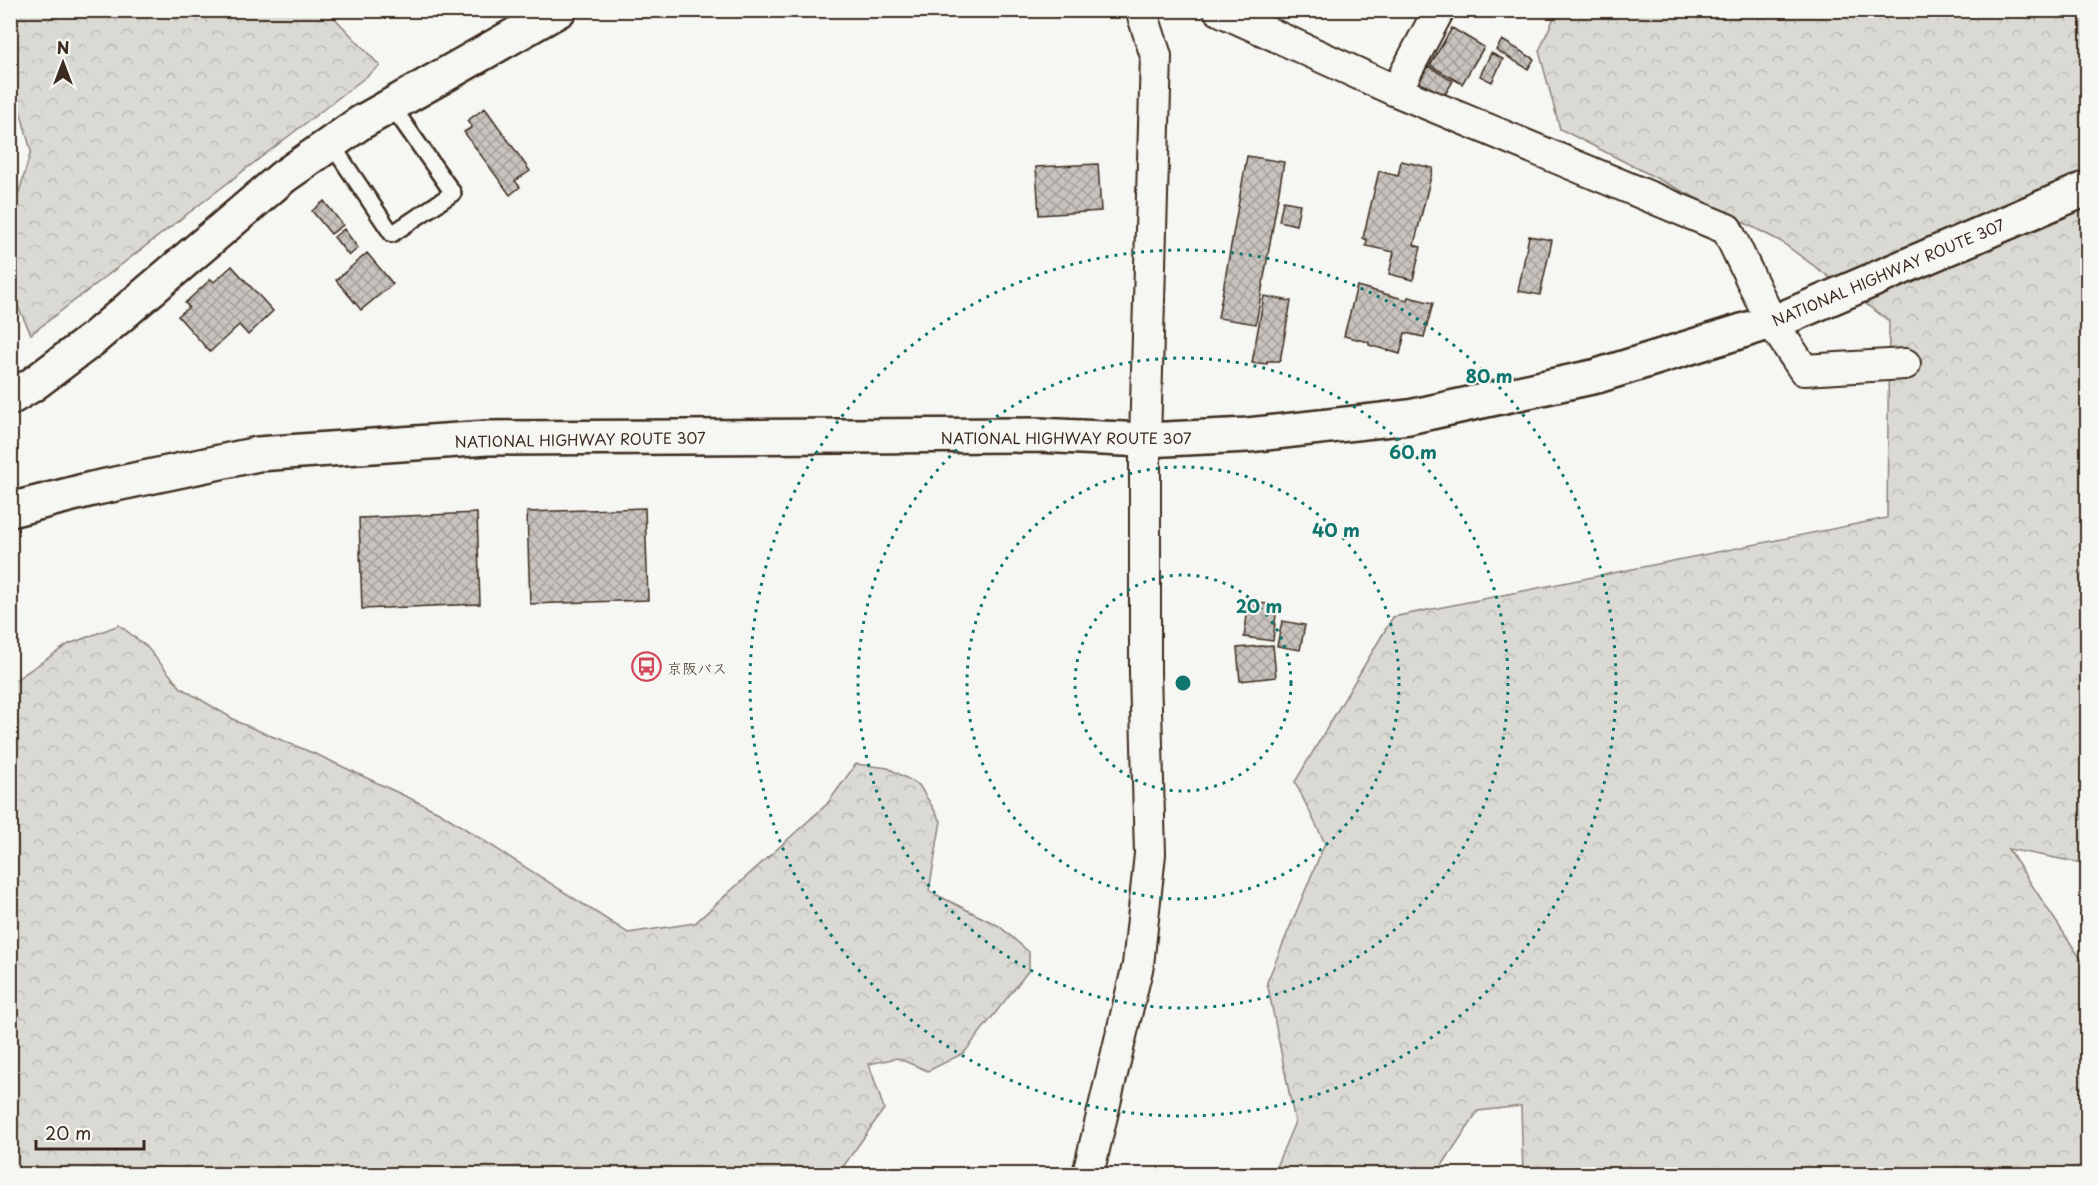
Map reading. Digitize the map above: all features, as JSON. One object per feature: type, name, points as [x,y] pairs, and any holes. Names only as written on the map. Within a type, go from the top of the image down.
[{"type":"main road","points":[[10,398],[32,386],[93,339],[283,177],[330,142],[559,10]]},
{"type":"main road","name":"NATIONAL HIGHWAY ROUTE 307","points":[[10,510],[92,489],[258,454],[487,438],[1037,435],[1145,440],[1248,435],[1409,417],[1597,376],[1784,318],[2088,188]]},
{"type":"street","points":[[1088,1174],[1138,965],[1150,854],[1145,672],[1145,440],[1156,56],[1141,10]]},
{"type":"street","points":[[1219,10],[1396,91],[1727,229],[1771,321],[1804,370],[1905,364]]},
{"type":"street","points":[[1396,91],[1439,10]]},
{"type":"lane","points":[[330,142],[392,234],[453,193],[391,105]]},
{"type":"green space","points":[[11,10],[328,11],[380,66],[31,334],[11,292],[11,220],[31,151],[11,77]]},
{"type":"green space","points":[[1557,11],[2087,11],[2087,864],[2008,849],[2087,968],[2087,1174],[1523,1174],[1521,1106],[1478,1111],[1441,1167],[1366,1174],[1273,1174],[1295,1122],[1267,982],[1325,843],[1295,782],[1393,617],[1887,518],[1889,321],[1780,241],[1560,129],[1539,51]]},
{"type":"green space","points":[[119,625],[146,646],[181,688],[240,723],[320,756],[439,812],[628,933],[695,923],[827,804],[856,764],[888,768],[919,785],[941,821],[929,891],[999,926],[1029,952],[1029,970],[964,1053],[928,1071],[897,1058],[869,1064],[884,1109],[838,1174],[11,1174],[11,683],[69,644]]},
{"type":"building","points":[[1452,28],[1484,47],[1462,84],[1430,65]]},
{"type":"building","points":[[1502,40],[1534,59],[1528,69],[1496,50]]},
{"type":"building","points":[[1491,53],[1503,59],[1492,82],[1480,76]]},
{"type":"building","points":[[1428,66],[1453,81],[1443,98],[1418,84]]},
{"type":"building","points":[[485,108],[530,171],[515,181],[520,187],[510,195],[464,132],[472,127],[467,121]]},
{"type":"building","points":[[1247,156],[1284,162],[1256,324],[1218,318]]},
{"type":"building","points":[[1401,161],[1433,168],[1414,245],[1421,247],[1413,280],[1389,274],[1394,252],[1366,246],[1367,240],[1363,238],[1379,171],[1398,176]]},
{"type":"building","points":[[1098,164],[1101,211],[1039,215],[1036,167]]},
{"type":"building","points":[[324,201],[343,225],[331,234],[312,211]]},
{"type":"building","points":[[1283,201],[1300,204],[1296,225],[1279,221]]},
{"type":"building","points":[[344,229],[358,248],[349,256],[334,237]]},
{"type":"building","points":[[1529,236],[1552,240],[1540,295],[1518,291]]},
{"type":"building","points":[[367,253],[393,284],[361,310],[336,280]]},
{"type":"building","points":[[232,266],[273,311],[248,335],[239,325],[210,352],[178,316],[189,307],[185,303],[211,279],[214,282]]},
{"type":"building","points":[[1357,286],[1407,300],[1408,297],[1433,303],[1424,337],[1405,333],[1400,354],[1369,345],[1369,342],[1344,336]]},
{"type":"building","points":[[1264,296],[1291,301],[1280,361],[1258,364],[1252,363]]},
{"type":"building","points":[[645,508],[648,600],[530,604],[527,512]]},
{"type":"building","points":[[477,513],[480,604],[362,609],[359,518]]},
{"type":"building","points":[[1249,602],[1277,605],[1273,641],[1244,637]]},
{"type":"building","points":[[1282,621],[1305,625],[1300,650],[1277,646]]},
{"type":"building","points":[[1273,645],[1276,677],[1240,681],[1237,648]]},
{"type":"place","name":"京阪バス","points":[[646,667]]}]
